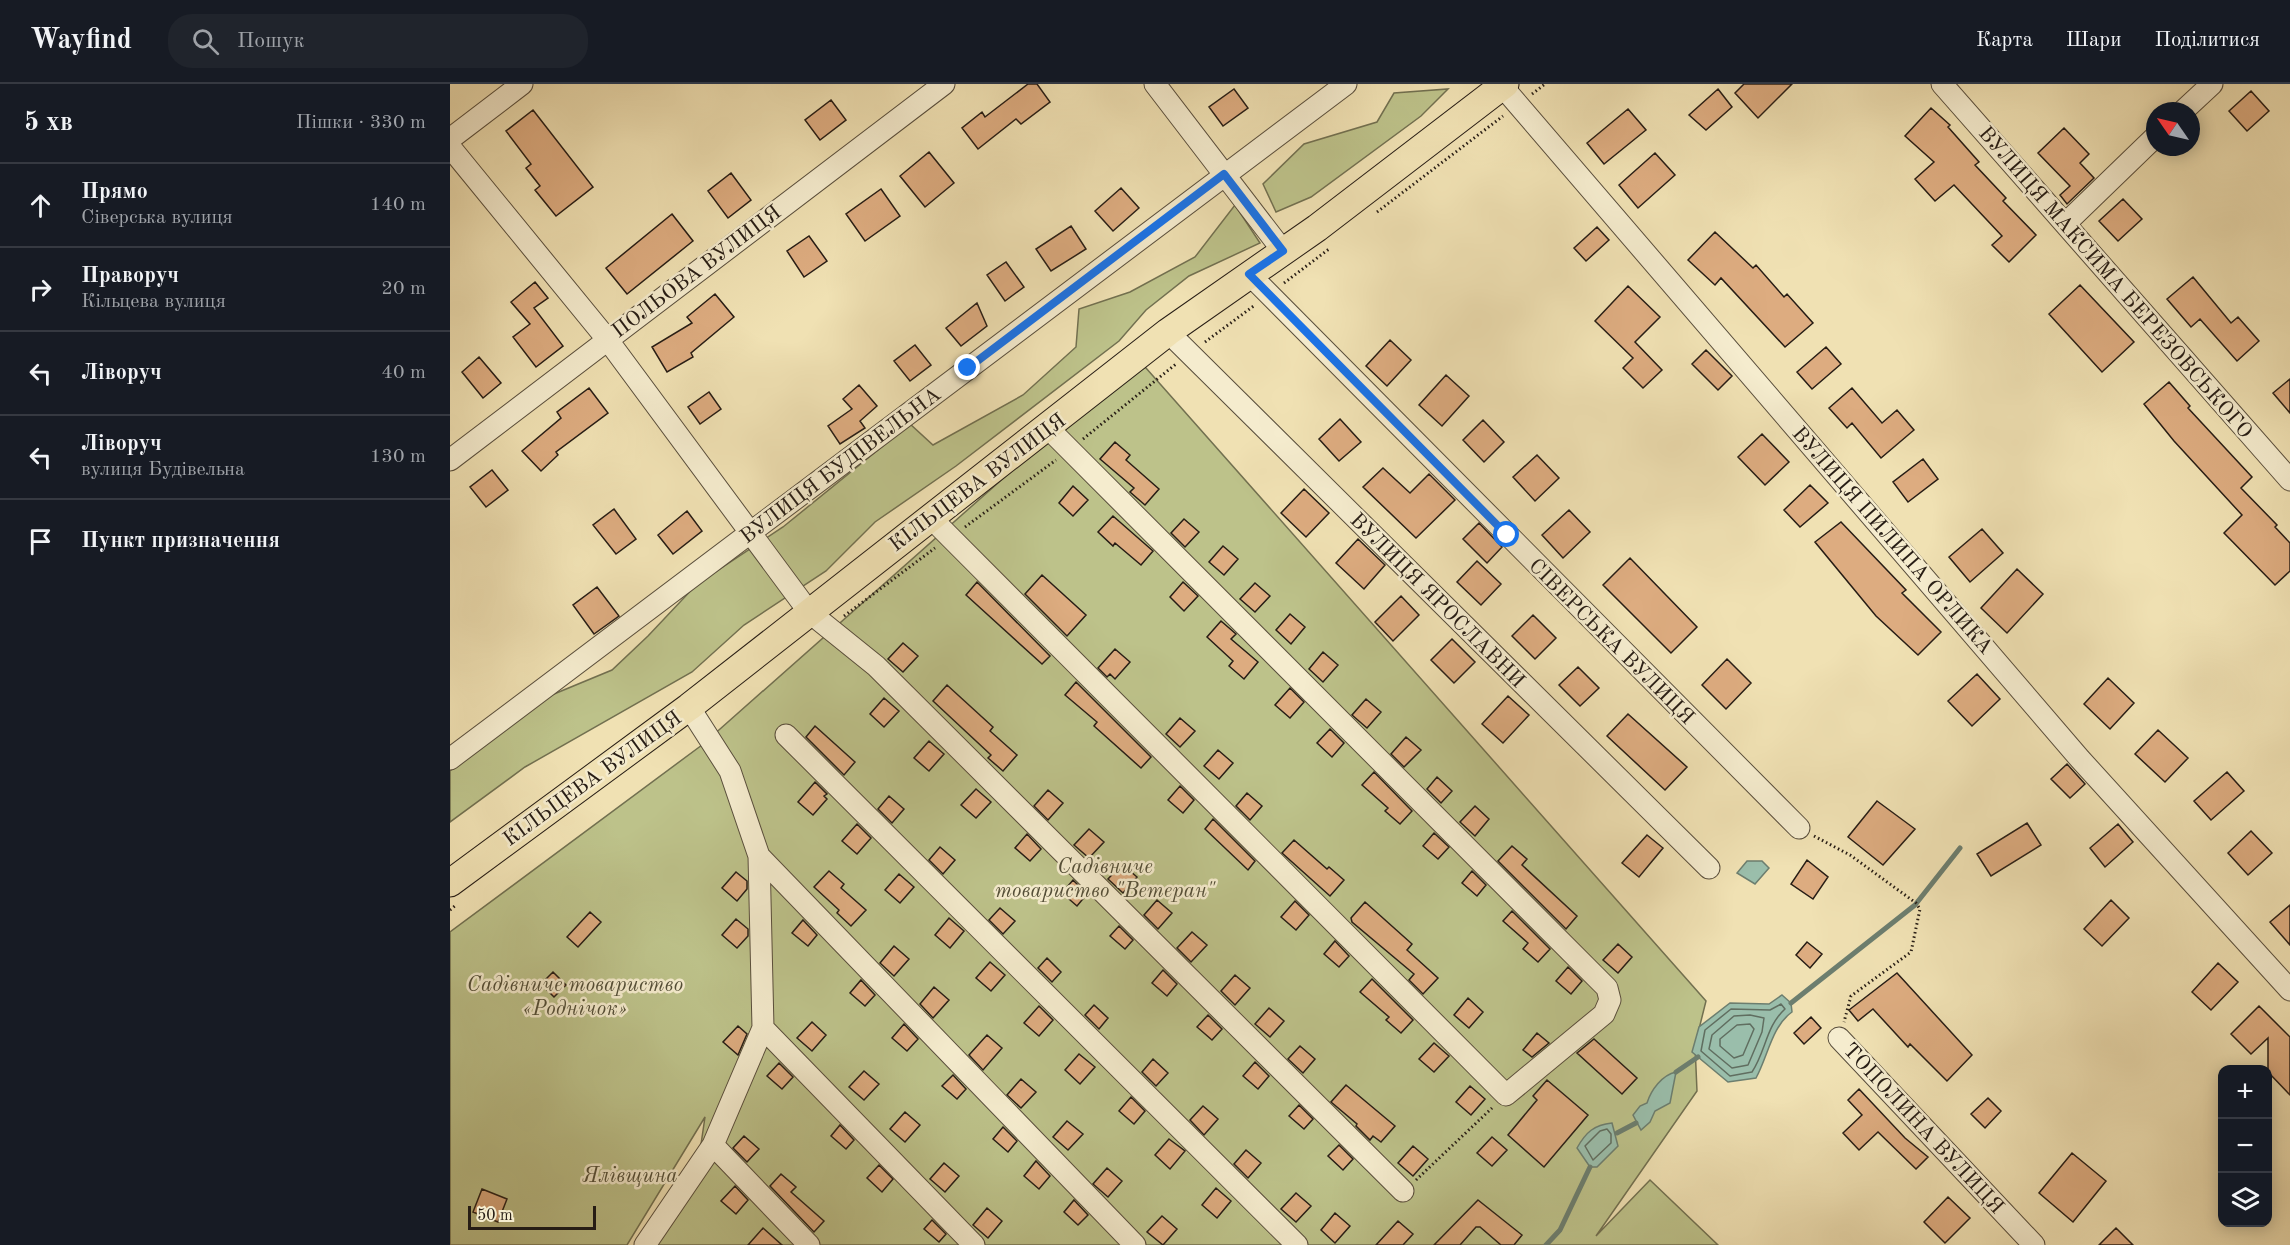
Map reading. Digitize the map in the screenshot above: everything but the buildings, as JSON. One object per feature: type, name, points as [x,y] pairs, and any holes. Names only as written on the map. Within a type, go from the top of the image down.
[{"type":"main road","name":"КІЛЬЦЕВА ВУЛИЦЯ","points":[[450,883],[689,707],[1168,332],[1509,91]]},
{"type":"street","points":[[450,139],[522,84]]},
{"type":"street","name":"ПОЛЬОВА ВУЛИЦЯ","points":[[450,460],[944,84]]},
{"type":"street","points":[[1155,84],[1283,251]]},
{"type":"street","name":"ВУЛИЦЯ БУДІВЕЛЬНА","points":[[450,759],[1346,84]]},
{"type":"street","name":"ВУЛИЦЯ МАКСИМА БЕРЕЗОВСЬКОГО","points":[[1942,84],[2290,480]]},
{"type":"street","points":[[2193,102],[2212,84]]},
{"type":"street","name":"ВУЛИЦЯ ПИЛИПА ОРЛИКА","points":[[1509,91],[2080,759],[2290,990]]},
{"type":"street","points":[[2065,224],[2146,145]]},
{"type":"street","points":[[450,147],[607,339],[809,612],[876,666],[1403,1191]]},
{"type":"street","name":"СІВЕРСЬКА ВУЛИЦЯ","points":[[1249,274],[1799,828]]},
{"type":"street","name":"ВУЛИЦЯ ЯРОСЛАВНИ","points":[[1168,332],[1708,868]]},
{"type":"street","points":[[930,517],[1506,1095],[1604,1014],[1610,1000],[1607,988],[1048,428]]},
{"type":"street","points":[[645,1245],[712,1146],[763,1028],[759,856],[730,771],[689,707]]},
{"type":"street","points":[[786,735],[1297,1245]]},
{"type":"street","points":[[759,856],[1135,1245]]},
{"type":"street","points":[[763,1028],[974,1245]]},
{"type":"street","name":"ТОПОЛИНА ВУЛИЦЯ","points":[[1839,1038],[2034,1245]]},
{"type":"street","points":[[712,1146],[809,1245]]},
{"type":"path","points":[[1370,217],[1509,91]]},
{"type":"path","points":[[1069,451],[1189,353],[1333,246]]},
{"type":"path","points":[[1799,828],[1850,855],[1916,903],[1920,909],[1911,952],[1851,996],[1839,1038]]},
{"type":"path","points":[[1403,1191],[1506,1095]]},
{"type":"green space","points":[[1448,89],[1421,116],[1311,197],[1276,212],[1263,184],[1304,144],[1377,122],[1394,93]]},
{"type":"green space","points":[[1235,205],[1260,243],[1189,276],[1146,310],[1119,341],[956,466],[875,522],[826,571],[744,625],[692,672],[525,767],[450,822],[450,771],[542,699],[612,670],[697,584],[783,527],[910,424],[933,445],[1023,395],[1076,347],[1079,309],[1130,292],[1195,257]]},
{"type":"green space","name":"Садівниче товариство \"Ветеран\"","points":[[1138,359],[1706,1001],[1695,1045],[1697,1091],[1596,1236],[1650,1180],[1718,1245],[637,1245],[700,1151],[705,1117],[627,1245],[450,1245],[450,932],[702,745]]},
{"type":"water","points":[[1747,861],[1762,861],[1769,868],[1755,884],[1737,873]]},
{"type":"water","points":[[1782,995],[1791,1003],[1792,1012],[1775,1033],[1756,1078],[1728,1082],[1692,1052],[1699,1027],[1730,1003],[1769,1004]]},
{"type":"water","points":[[1676,1072],[1670,1103],[1655,1111],[1650,1122],[1641,1130],[1633,1115],[1640,1106],[1647,1103],[1654,1088],[1662,1080]]},
{"type":"water","points":[[1612,1123],[1618,1146],[1597,1167],[1590,1167],[1577,1148],[1591,1130]]},
{"type":"waterway","points":[[1791,1003],[1915,905],[1960,848]]},
{"type":"waterway","points":[[1676,1072],[1698,1057]]},
{"type":"waterway","points":[[1617,1133],[1636,1123]]},
{"type":"waterway","points":[[1546,1245],[1560,1230],[1590,1167]]},
{"type":"route","points":[[968,368],[1224,174],[1283,251],[1249,274],[1507,535]]},
{"type":"park label","name":"Садівниче товариство «Роднічок»","points":[[575,996]]},
{"type":"park label","name":"Ялівщина","points":[[630,1175]]}]
